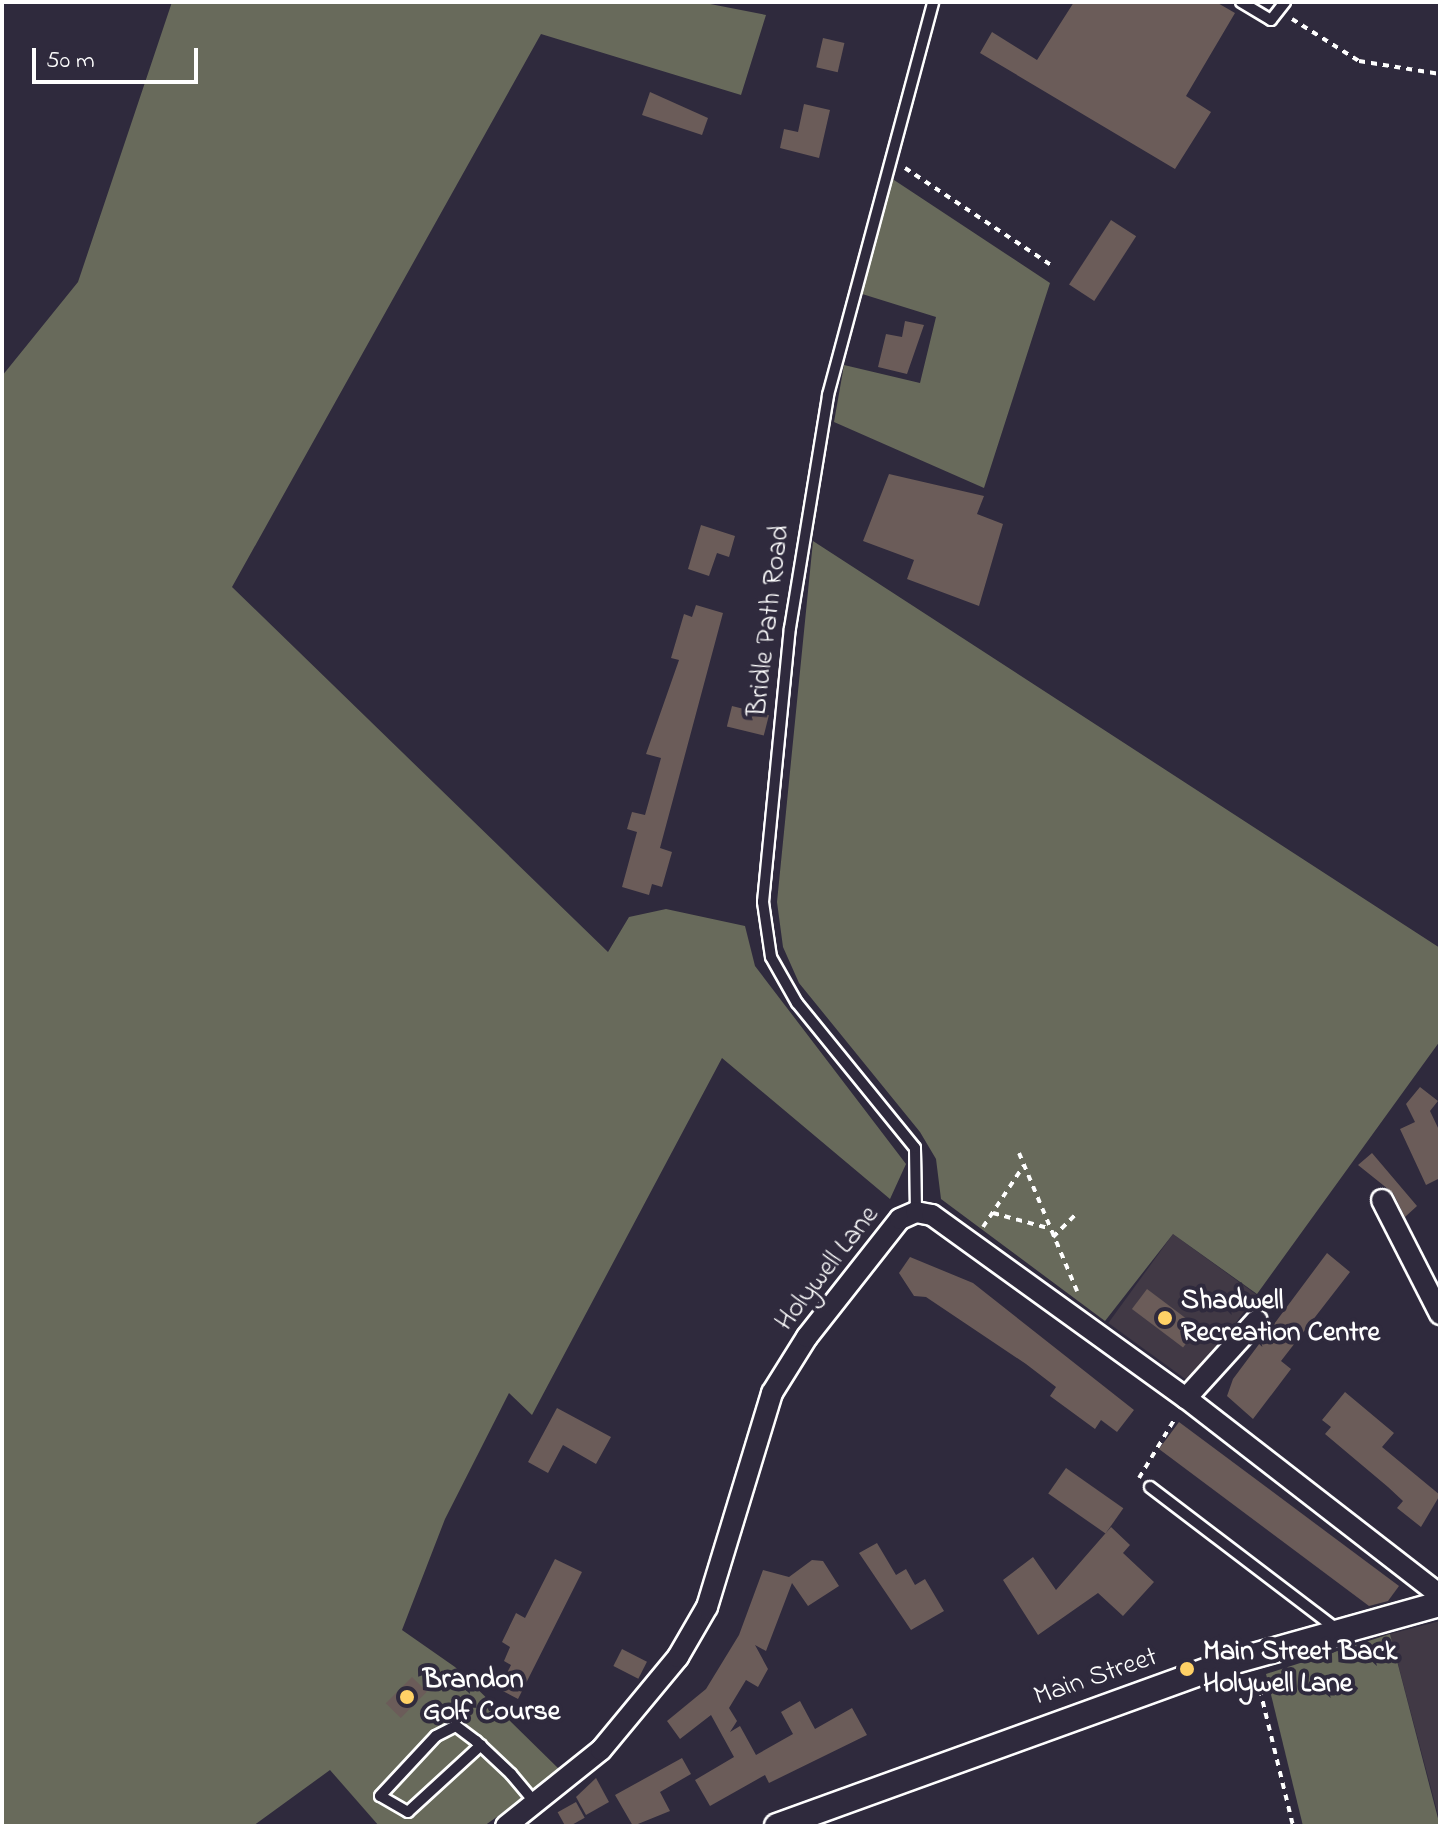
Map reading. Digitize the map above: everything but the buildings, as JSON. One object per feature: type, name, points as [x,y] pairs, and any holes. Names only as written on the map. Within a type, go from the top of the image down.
[{"type":"street","points":[[1382,1200],[1440,1314]]},
{"type":"street","name":"Holywell Lane","points":[[506,1826],[537,1805],[601,1750],[678,1657],[707,1607],[772,1393],[826,1312],[900,1219],[916,1212],[932,1215],[1187,1399],[1440,1595]]},
{"type":"street","points":[[1187,1399],[1257,1320]]},
{"type":"street","name":"Main Street","points":[[777,1826],[1240,1659],[1440,1604]]},
{"type":"lane","name":"Bridle Path Road","points":[[916,1212],[915,1148],[797,1003],[771,957],[763,902],[790,628],[815,465],[887,156],[933,2]]},
{"type":"lane","points":[[1241,2],[1271,20],[1282,6]]},
{"type":"lane","points":[[1150,1487],[1340,1632]]},
{"type":"lane","points":[[481,1745],[408,1812],[380,1796],[446,1728],[456,1726],[481,1745],[537,1805]]},
{"type":"path","points":[[1282,6],[1359,61],[1440,74]]},
{"type":"path","points":[[887,156],[1054,267]]},
{"type":"path","points":[[1019,1153],[1077,1291]]},
{"type":"path","points":[[972,1243],[1025,1163]]},
{"type":"path","points":[[993,1213],[1049,1228]]},
{"type":"path","points":[[1053,1237],[1075,1215]]},
{"type":"path","points":[[1150,1487],[1135,1475],[1187,1399]]},
{"type":"path","points":[[1240,1659],[1264,1686],[1293,1826]]},
{"type":"shaded area","points":[[1173,1234],[1256,1295],[1192,1384],[1108,1323]]},
{"type":"shaded area","points":[[1440,1621],[1440,1822],[1390,1634]]},
{"type":"green space","name":"Brandon Golf Course","points":[[172,2],[700,2],[766,15],[741,95],[541,34],[232,587],[608,952],[629,917],[666,909],[745,926],[755,966],[906,1164],[890,1199],[722,1058],[532,1415],[509,1393],[445,1519],[402,1630],[455,1667],[561,1771],[484,1826],[379,1826],[330,1770],[253,1826],[2,1826],[2,376],[78,282]]},
{"type":"green space","points":[[891,178],[1050,283],[984,488],[834,422],[844,365],[920,383],[936,317],[859,293]]},
{"type":"green space","points":[[813,541],[1440,948],[1440,1041],[1257,1294],[1173,1234],[1105,1321],[941,1199],[936,1159],[920,1132],[799,983],[783,947],[777,902]]},
{"type":"green space","points":[[1390,1634],[1440,1826],[1303,1826],[1266,1674]]},
{"type":"place","name":"Shadwell Recreation Centre","points":[[1165,1318]]},
{"type":"place","name":"Main Street Back Holywell Lane","points":[[1187,1669]]},
{"type":"place","name":"Brandon Golf Course","points":[[407,1697]]}]
